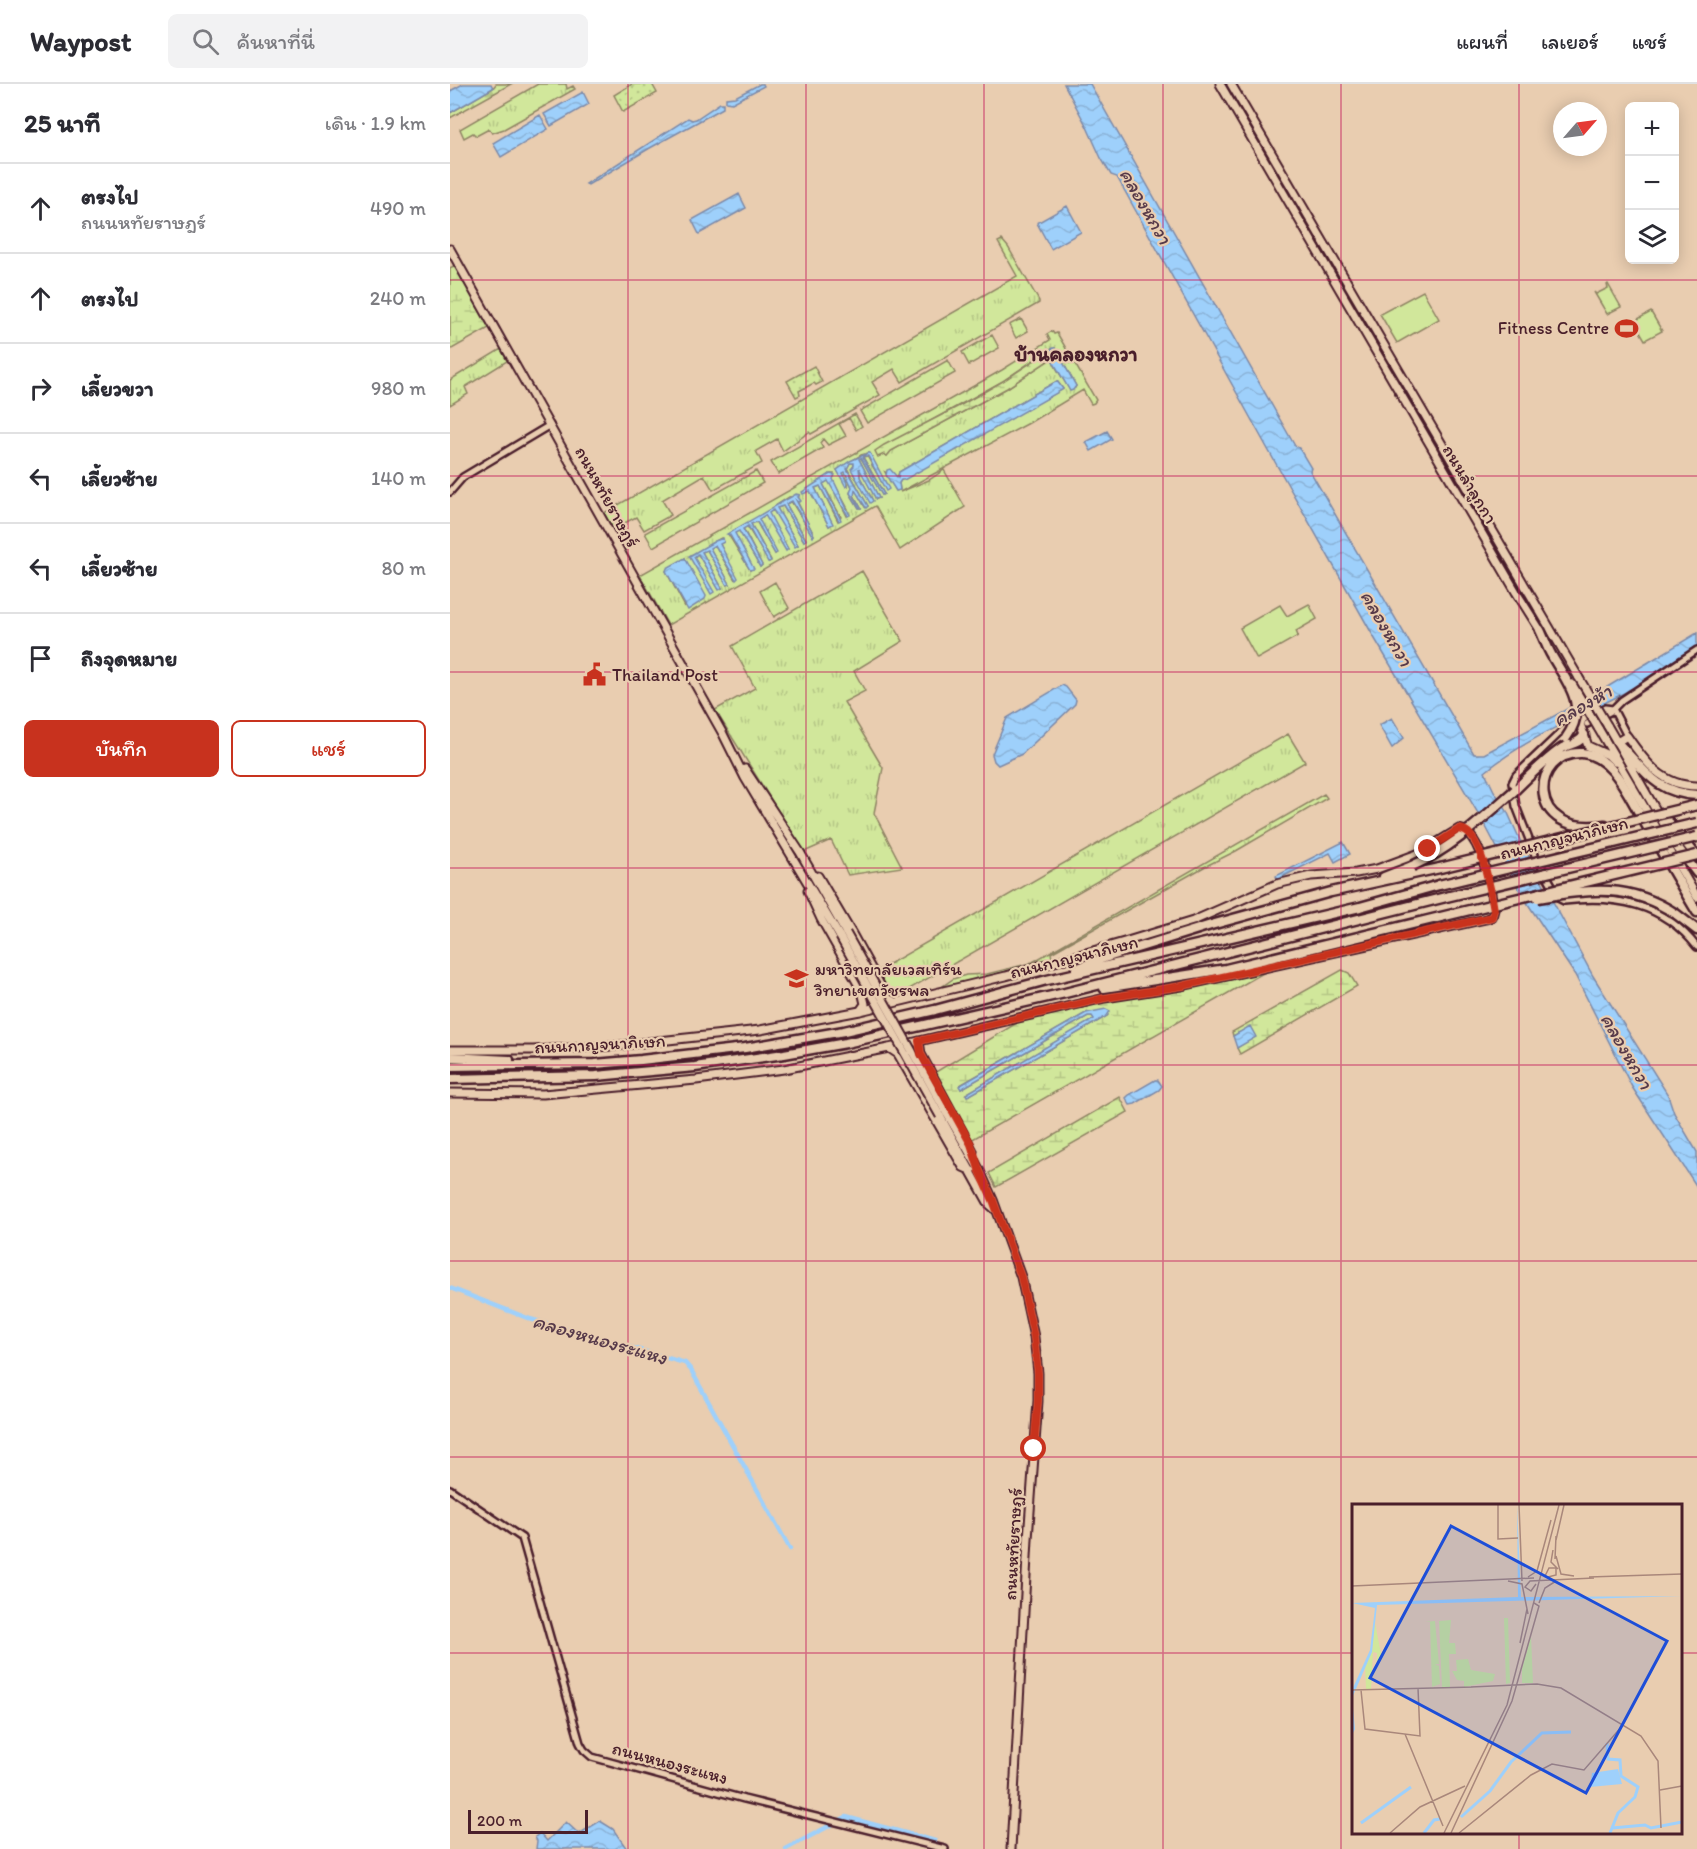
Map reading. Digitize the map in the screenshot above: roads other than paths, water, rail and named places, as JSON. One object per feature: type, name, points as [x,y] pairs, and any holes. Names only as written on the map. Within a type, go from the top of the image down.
[{"type":"highway","points":[[1540,630],[1574,693],[1576,702],[1574,723],[1566,738],[1540,766]]},
{"type":"highway","points":[[1047,980],[1098,960],[1211,925],[1366,883],[1412,866],[1466,834],[1540,766],[1563,748],[1581,741],[1584,735]]},
{"type":"highway","points":[[1617,742],[1643,772],[1658,784],[1676,792],[1697,795]]},
{"type":"highway","points":[[1697,805],[1629,820],[1599,826],[1577,826],[1564,822],[1549,809],[1543,793],[1544,783],[1548,772],[1560,758],[1580,753],[1598,758],[1616,775],[1635,806],[1697,904]]},
{"type":"highway","points":[[1635,806],[1697,912]]},
{"type":"highway","points":[[1491,906],[1512,899],[1697,856],[1673,826],[1657,812]]},
{"type":"highway","points":[[1366,883],[1440,868],[1629,820]]},
{"type":"highway","name":"ถนนกาญจนาภิเษก","points":[[450,1066],[596,1064],[782,1043],[844,1031],[1697,823]]},
{"type":"highway","name":"ถนนกาญจนาภิเษก","points":[[450,1079],[596,1076],[747,1060],[846,1043],[1065,993],[1446,897],[1697,837]]},
{"type":"highway","points":[[1678,848],[1697,873]]},
{"type":"highway","points":[[1065,993],[1226,969],[1453,914],[1573,891],[1621,891],[1638,896],[1662,905],[1697,930]]},
{"type":"highway","points":[[450,1057],[508,1060],[541,1065]]},
{"type":"main road","name":"ถนนลำลูกกา","points":[[1220,84],[1697,897]]},
{"type":"main road","name":"ถนนลำลูกกา","points":[[1231,84],[1697,880]]},
{"type":"main road","name":"ถนนหทัยราษฎร์","points":[[450,249],[746,778],[792,856],[843,935]]},
{"type":"main road","points":[[1584,724],[1589,742],[1595,747],[1602,743],[1598,728]]},
{"type":"main road","points":[[1584,724],[1584,735],[1589,748],[1611,758],[1624,773]]},
{"type":"main road","points":[[1617,742],[1627,736],[1645,761],[1659,774],[1675,783],[1697,786]]},
{"type":"main road","name":"ถนนหทัยราษฎร์","points":[[737,760],[750,775],[800,852],[843,935],[975,1170],[989,1204],[996,1210],[1021,1277],[1034,1337],[1038,1389],[1011,1849]]},
{"type":"main road","points":[[450,1050],[613,1046],[760,1030],[860,1011],[1006,976],[1193,921],[1277,884],[1311,876],[1377,869],[1420,853],[1459,829],[1471,835],[1478,849],[1494,910],[1492,917],[1193,983],[1105,998],[889,1048],[784,1069],[696,1080],[543,1094],[450,1093]]},
{"type":"main road","points":[[800,852],[822,882],[884,992],[889,999],[897,1002]]},
{"type":"main road","points":[[792,856],[821,919],[862,991],[865,1004],[860,1011]]},
{"type":"main road","points":[[889,1048],[898,1053],[963,1167],[975,1170],[971,1144],[924,1060],[919,1041]]},
{"type":"main road","points":[[907,1069],[915,1059],[924,1060]]},
{"type":"street","points":[[450,492],[463,477],[550,425]]},
{"type":"street","points":[[1613,709],[1618,702],[1697,650]]},
{"type":"street","points":[[1613,709],[1605,708],[1584,724],[1573,724],[1560,733],[1516,775],[1512,783],[1513,797],[1535,855],[1560,899],[1564,901],[1612,899],[1644,907],[1676,923],[1697,947]]},
{"type":"street","points":[[1613,709],[1627,736]]},
{"type":"street","name":"ถนนหนองระแหง","points":[[450,1489],[522,1538],[578,1736],[588,1754],[598,1760],[945,1849]]},
{"type":"water","points":[[463,84],[491,84],[493,88],[450,113],[450,91]]},
{"type":"water","points":[[760,84],[764,86],[732,103],[726,102],[726,98],[735,97]]},
{"type":"water","points":[[1064,84],[1090,84],[1295,446],[1299,448],[1311,468],[1310,471],[1474,754],[1484,754],[1604,689],[1697,633],[1697,648],[1635,687],[1535,738],[1485,772],[1593,976],[1668,1095],[1674,1113],[1697,1152],[1697,1187],[1632,1087],[1575,975],[1522,895],[1485,825],[1375,639],[1117,177],[1111,175],[1101,158]]},
{"type":"water","points":[[583,92],[589,104],[551,126],[544,114]]},
{"type":"water","points":[[723,103],[723,108],[588,185],[586,184],[688,118],[696,119]]},
{"type":"water","points":[[540,115],[548,129],[501,157],[493,143]]},
{"type":"water","points":[[739,194],[746,208],[699,234],[692,220]]},
{"type":"water","points":[[1067,206],[1081,232],[1051,249],[1037,223]]},
{"type":"water","points":[[1053,348],[1076,386],[1073,390],[1070,391],[1054,363],[1049,351]]},
{"type":"water","points":[[1057,381],[1062,390],[901,480],[900,490],[896,491],[886,475],[887,470],[890,469],[898,478],[899,472]]},
{"type":"water","points":[[1107,431],[1112,439],[1091,451],[1086,442]]},
{"type":"water","points":[[868,453],[889,489],[886,491],[868,456],[864,456],[863,458],[884,494],[882,495],[861,458],[859,459],[879,498],[876,499],[859,468],[860,477],[873,501],[870,503],[851,469],[854,463],[850,463],[847,469],[868,506],[866,508],[855,490],[854,496],[861,508],[859,508],[850,493],[852,487],[845,472],[843,473],[848,485],[846,487],[837,470]]},
{"type":"water","points":[[830,474],[835,475],[833,479],[850,515],[848,516],[828,481],[823,484],[841,520],[839,521],[820,486],[815,488],[833,524],[829,526],[810,491],[803,494],[802,492]]},
{"type":"water","points":[[796,494],[800,495],[798,497],[801,501],[796,500],[813,537],[792,501],[786,504],[806,540],[804,541],[783,506],[777,508],[798,545],[795,547],[773,510],[769,513],[788,549],[786,551],[765,515],[759,519],[777,553],[775,554],[757,522],[751,524],[771,561],[768,562],[748,526],[743,529],[762,565],[760,567],[739,531],[735,533],[754,569],[750,570],[730,535],[727,534]]},
{"type":"water","points":[[723,538],[724,542],[720,544],[738,578],[736,580],[715,545],[710,548],[730,584],[727,585],[707,550],[702,552],[722,588],[719,590],[698,554],[694,557],[714,592],[711,594],[689,556]]},
{"type":"water","points":[[685,558],[706,596],[688,610],[666,571],[667,568]]},
{"type":"water","points":[[1062,685],[1076,700],[1075,704],[1022,754],[998,765],[992,754],[1007,718]]},
{"type":"water","points":[[1392,718],[1404,738],[1392,748],[1379,725]]},
{"type":"water","points":[[1343,842],[1350,854],[1335,862],[1330,853],[1278,881],[1276,876]]},
{"type":"water","points":[[1106,1009],[1110,1011],[1107,1016],[970,1095],[966,1094],[1094,1019],[1088,1016],[961,1089],[959,1086],[1086,1013]]},
{"type":"water","points":[[1250,1026],[1256,1037],[1237,1048],[1233,1036]]},
{"type":"water","points":[[1158,1080],[1162,1086],[1159,1090],[1130,1105],[1126,1098],[1129,1095]]},
{"type":"water","points":[[600,1821],[613,1829],[627,1849],[536,1849],[535,1837],[540,1833],[547,1841],[566,1822],[579,1834]]},
{"type":"waterway","name":"คลองหนองระแหง","points":[[450,1288],[530,1319],[685,1363],[790,1549]]},
{"type":"waterway","points":[[786,1849],[846,1817],[935,1841]]},
{"type":"place","name":"Fitness Centre","points":[[1627,328]]},
{"type":"place","name":"Thailand Post","points":[[594,675]]},
{"type":"place","name":"มหาวิทยาลัยเวสเทิร์น วิทยาเขตวัชรพล","points":[[797,979]]},
{"type":"district","name":"บ้านคลองหกวา","points":[[1076,353]]},
{"type":"water label","name":"คลองหกวา","points":[[1146,206]]},
{"type":"water label","name":"คลองหกวา","points":[[1387,628]]},
{"type":"water label","name":"คลองห้า","points":[[1582,705]]},
{"type":"water label","name":"คลองหกวา","points":[[1627,1051]]}]
